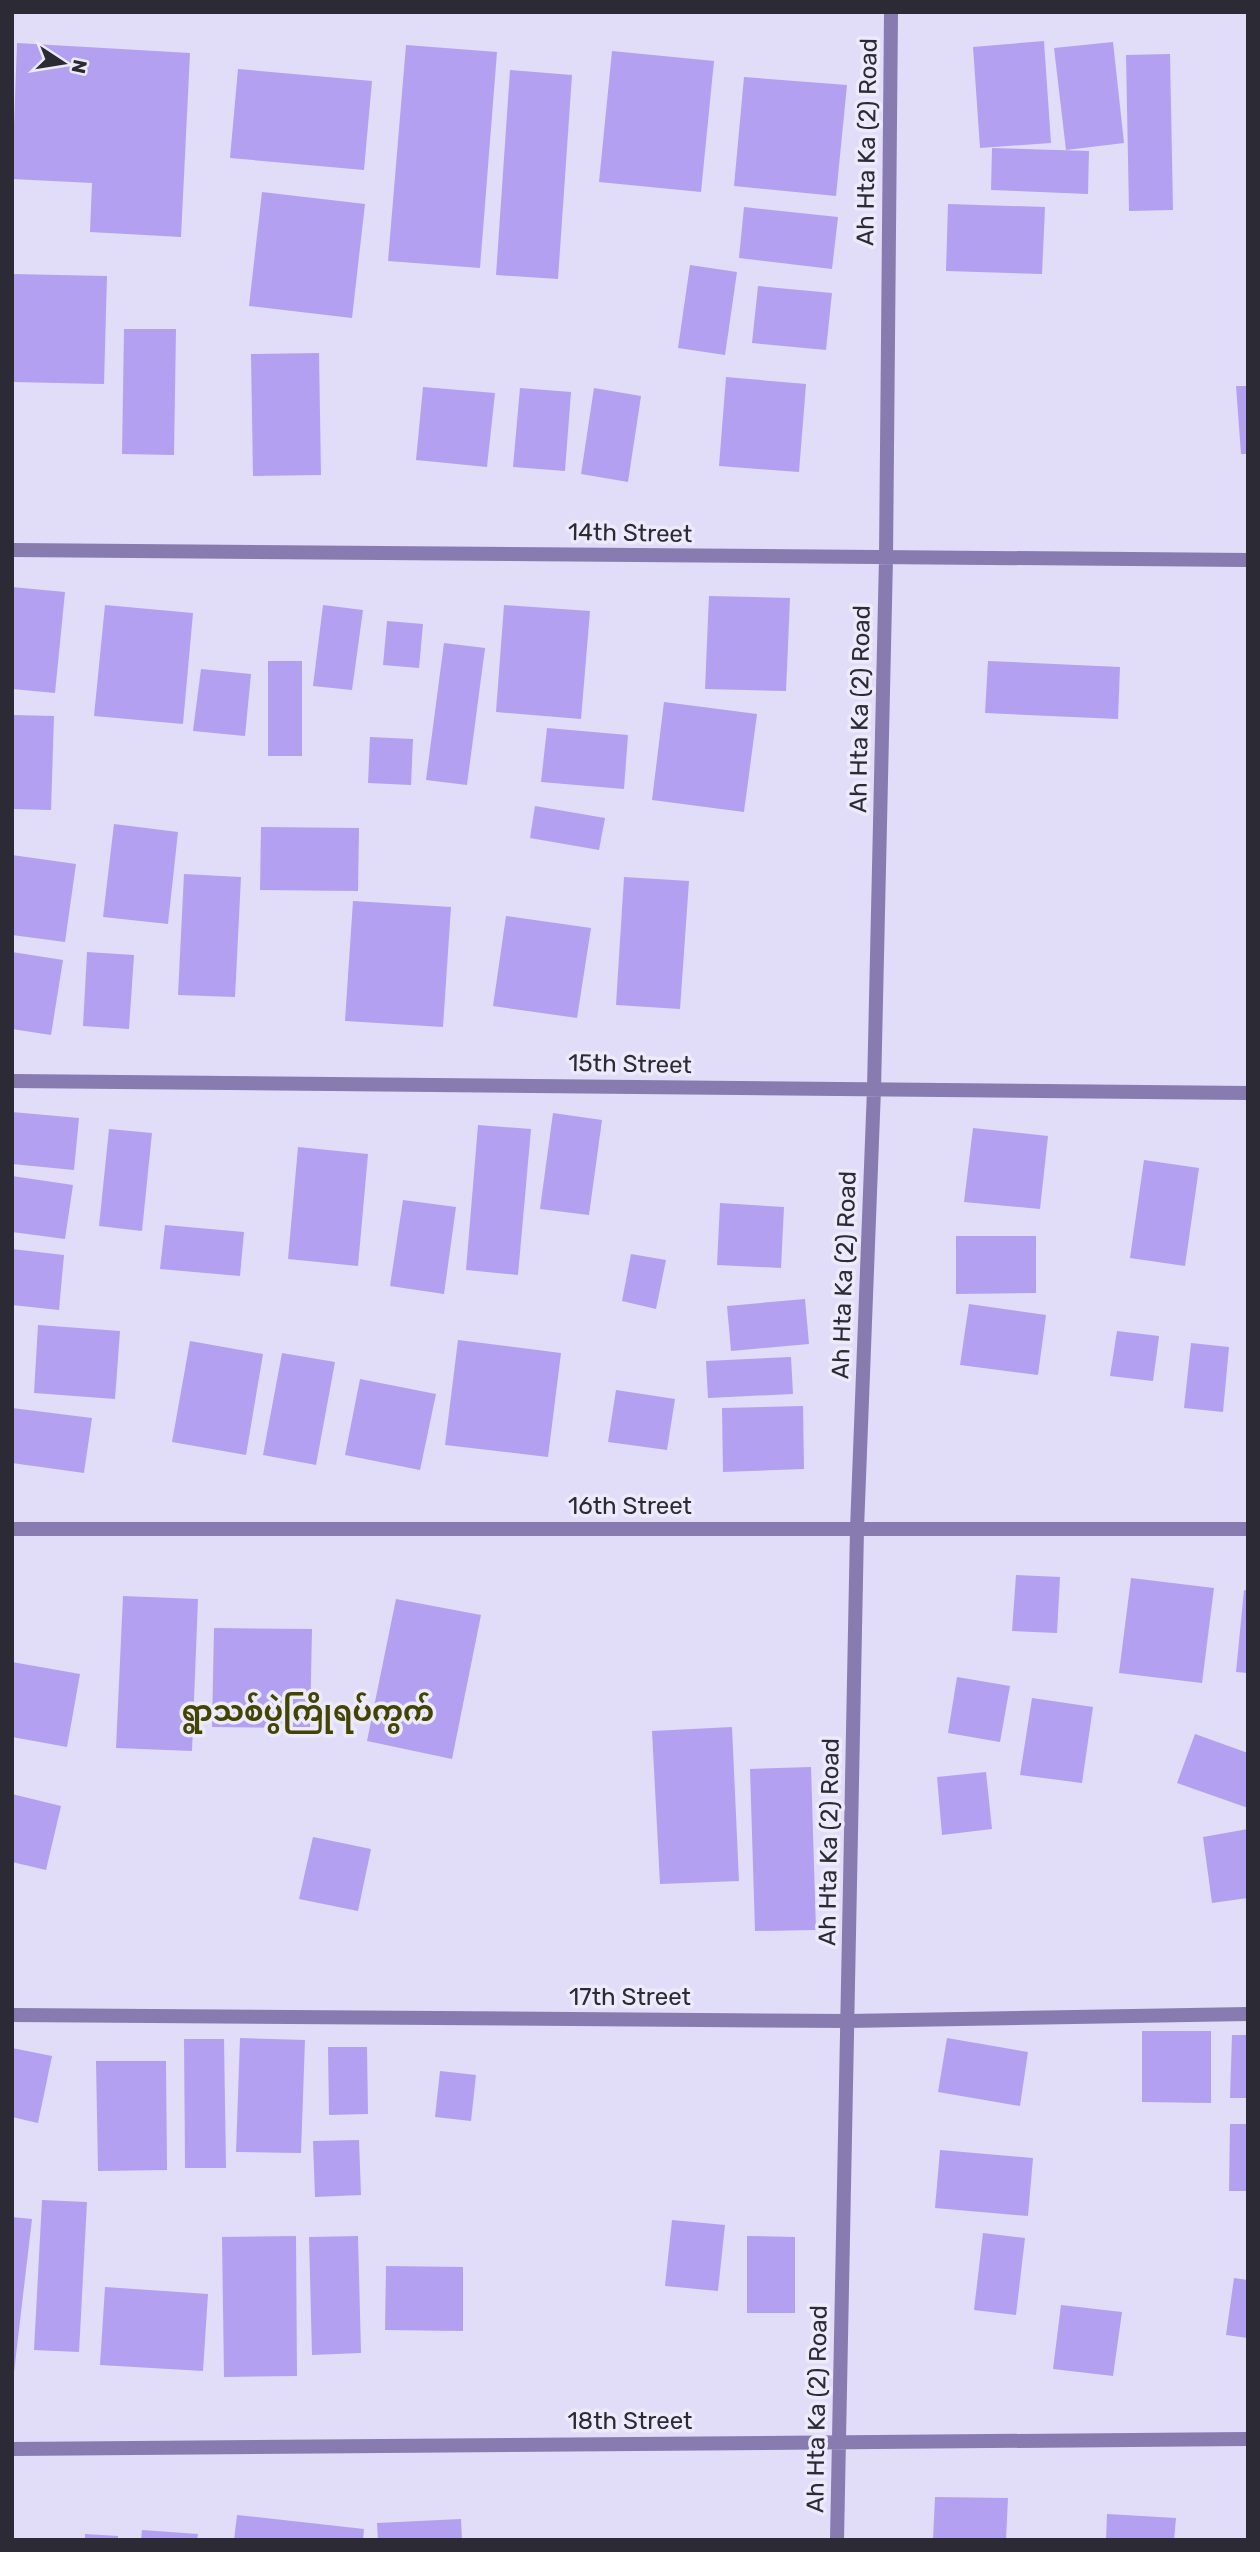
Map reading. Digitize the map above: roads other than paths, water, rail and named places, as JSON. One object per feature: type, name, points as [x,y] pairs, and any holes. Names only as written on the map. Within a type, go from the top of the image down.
[{"type":"street","name":"Ah Hta Ka (2) Road","points":[[837,2540],[857,1529],[874,1089],[886,558],[891,12]]},
{"type":"street","name":"14th Street","points":[[12,550],[1248,560]]},
{"type":"street","name":"15th Street","points":[[12,1081],[1248,1093]]},
{"type":"street","name":"16th Street","points":[[12,1529],[1248,1529]]},
{"type":"street","name":"17th Street","points":[[12,2015],[848,2021],[1248,2014]]},
{"type":"street","name":"18th Street","points":[[12,2449],[1248,2439]]},
{"type":"district","name":"ရွာသစ်ပွဲကြိုရပ်ကွက်","points":[[308,1711]]}]
